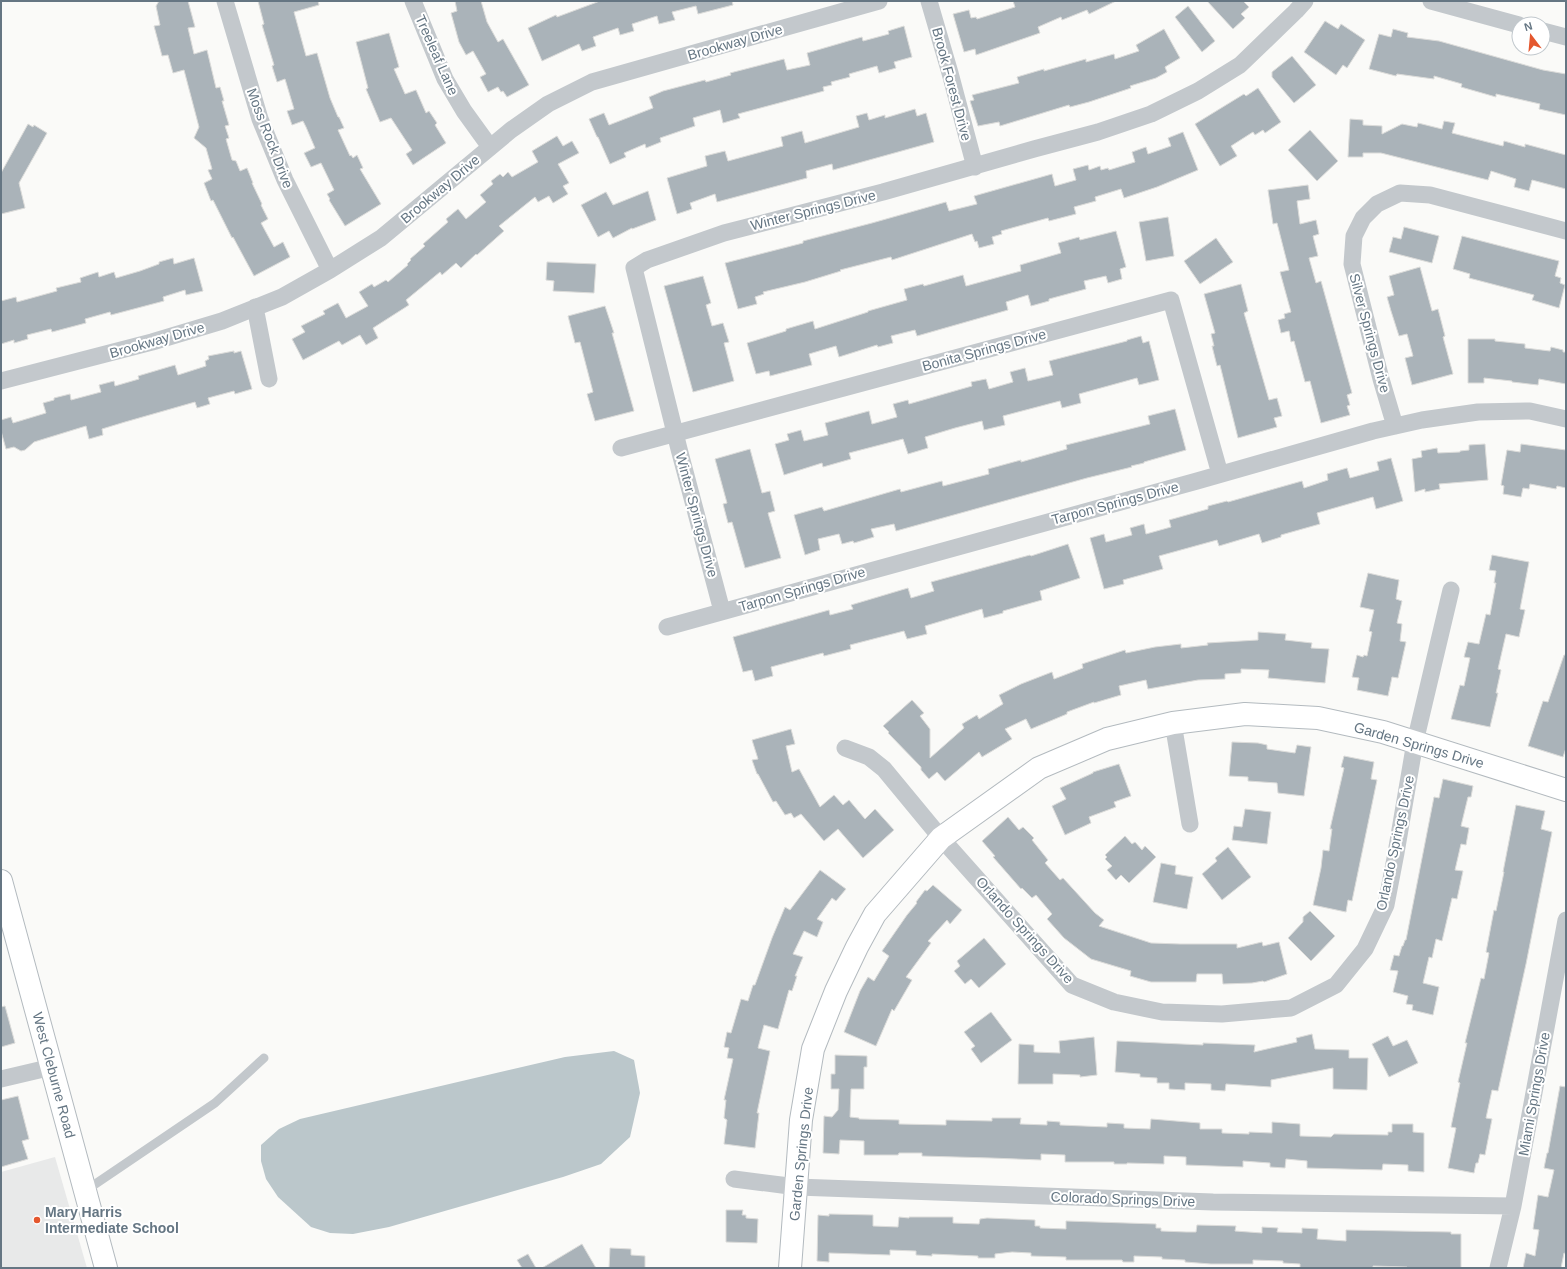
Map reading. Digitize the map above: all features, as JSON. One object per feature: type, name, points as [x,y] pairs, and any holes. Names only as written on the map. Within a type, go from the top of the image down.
[{"type":"street","name":"Moss Rock Drive","points":[[225,1],[260,119],[285,180],[330,270]]},
{"type":"street","name":"Treeleaf Lane","points":[[413,1],[445,79],[464,111],[490,147]]},
{"type":"street","name":"Brookway Drive","points":[[1,381],[152,342],[222,321],[282,297],[330,270],[381,238],[511,130],[548,104],[592,82],[879,1]]},
{"type":"street","name":"Brook Forest Drive","points":[[929,1],[975,167]]},
{"type":"street","name":"Winter Springs Drive","points":[[722,612],[675,434],[634,268],[647,260],[724,233],[975,167],[1098,132],[1151,114],[1198,91],[1240,65],[1296,11],[1304,1]]},
{"type":"street","points":[[1431,1],[1511,23]]},
{"type":"street","points":[[1551,33],[1566,37]]},
{"type":"street","name":"Silver Springs Drive","points":[[1395,426],[1381,379],[1352,264],[1354,236],[1363,218],[1377,204],[1400,193],[1430,196],[1566,230]]},
{"type":"street","name":"Bonita Springs Drive","points":[[621,448],[1171,300],[1220,474]]},
{"type":"street","points":[[255,308],[269,379]]},
{"type":"street","name":"Tarpon Springs Drive","points":[[667,627],[1220,474],[1373,430],[1422,420],[1478,412],[1530,411],[1566,419]]},
{"type":"street","name":"Orlando Springs Drive","points":[[845,748],[869,757],[884,769],[941,838],[1072,985],[1114,1002],[1162,1012],[1222,1014],[1291,1008],[1336,985],[1366,949],[1386,905],[1415,742],[1452,590]]},
{"type":"street","name":"Garden Springs Drive","points":[[790,1268],[801,1120],[813,1049],[836,991],[857,947],[875,914],[941,838],[1040,768],[1107,739],[1173,722],[1244,714],[1318,718],[1383,732],[1566,790]]},
{"type":"street","points":[[1173,722],[1190,824]]},
{"type":"street","name":"West Cleburne Road","points":[[1,881],[106,1268]]},
{"type":"street","name":"Miami Springs Drive","points":[[1498,1268],[1513,1206],[1566,920]]},
{"type":"street","points":[[1,1079],[52,1067]]},
{"type":"street","name":"Colorado Springs Drive","points":[[734,1179],[797,1187],[1213,1202],[1513,1206]]},
{"type":"lane","points":[[85,1191],[215,1103],[264,1058]]},
{"type":"shaded area","points":[[614,1051],[634,1060],[640,1093],[630,1137],[601,1164],[563,1177],[389,1227],[353,1234],[330,1233],[311,1227],[278,1197],[266,1179],[261,1161],[261,1145],[279,1129],[300,1119],[565,1057]]},
{"type":"shaded area","name":"Mary Harris Intermediate School","points":[[55,1157],[87,1268],[1,1268],[1,1172]]},
{"type":"building","points":[[159,1],[188,1],[195,27],[188,28],[194,54],[207,50],[216,88],[220,87],[224,101],[222,101],[229,125],[225,126],[229,138],[226,139],[232,160],[236,161],[240,171],[247,168],[268,219],[261,223],[274,247],[283,242],[290,257],[254,276],[233,237],[232,238],[213,200],[211,201],[204,183],[212,179],[208,170],[212,169],[206,148],[194,138],[199,127],[184,70],[173,73],[168,55],[162,56],[154,26],[160,25],[156,6]]},
{"type":"building","points":[[258,1],[318,1],[319,5],[294,12],[306,56],[317,53],[330,98],[344,128],[338,130],[350,156],[351,155],[353,158],[357,155],[363,168],[360,169],[381,204],[345,226],[329,200],[330,199],[327,194],[334,190],[321,163],[311,167],[304,153],[315,148],[303,121],[292,125],[287,111],[294,109],[285,79],[277,82],[272,66],[274,65],[262,25],[264,24]]},
{"type":"building","points":[[455,1],[481,1],[487,22],[498,42],[503,39],[529,85],[507,97],[498,87],[488,92],[480,77],[486,74],[473,51],[466,55],[459,42],[451,13],[457,11]]},
{"type":"building","points":[[600,1],[732,1],[733,5],[698,14],[696,6],[672,12],[675,20],[659,24],[657,16],[632,24],[634,31],[620,35],[618,28],[593,37],[596,46],[582,51],[579,44],[542,61],[528,28],[556,15],[557,17]]},
{"type":"building","points":[[1013,1],[1116,1],[1089,14],[1087,10],[1062,20],[1061,17],[1038,27],[1040,33],[976,55],[975,49],[964,52],[953,14],[969,10],[971,18],[976,17],[977,19],[1015,7]]},
{"type":"building","points":[[1207,1],[1243,1],[1249,7],[1241,14],[1245,18],[1233,29]]},
{"type":"building","points":[[1188,6],[1215,41],[1202,52],[1175,17]]},
{"type":"building","points":[[1325,21],[1338,29],[1341,24],[1365,40],[1347,68],[1343,65],[1336,75],[1304,52]]},
{"type":"building","points":[[904,26],[912,57],[894,62],[896,68],[879,73],[877,66],[849,74],[850,77],[831,82],[832,85],[823,87],[824,91],[738,114],[740,118],[723,123],[720,110],[693,118],[695,126],[660,138],[661,142],[646,148],[645,144],[624,153],[626,157],[610,164],[589,119],[604,113],[609,125],[653,108],[649,97],[663,91],[705,80],[706,82],[731,75],[730,73],[784,59],[787,70],[810,65],[807,53],[862,37],[863,41],[889,34],[888,31]]},
{"type":"building","points":[[1164,29],[1180,58],[1165,67],[1167,72],[1156,78],[1130,86],[1131,88],[1089,102],[1070,107],[1069,105],[1000,126],[999,122],[978,126],[970,101],[974,100],[972,95],[1019,83],[1017,77],[1044,69],[1044,71],[1086,59],[1086,62],[1114,54],[1115,59],[1139,51],[1136,45]]},
{"type":"building","points":[[1393,29],[1408,33],[1407,37],[1439,41],[1543,70],[1566,74],[1566,115],[1539,109],[1540,104],[1496,94],[1496,97],[1461,87],[1462,84],[1434,76],[1434,79],[1397,74],[1396,76],[1369,69],[1379,34],[1391,37]]},
{"type":"building","points":[[389,33],[399,67],[394,69],[405,94],[416,90],[426,113],[429,111],[437,123],[435,125],[446,143],[413,165],[406,154],[412,150],[391,118],[380,122],[366,89],[368,88],[356,42]]},
{"type":"building","points":[[1292,56],[1316,85],[1294,103],[1272,77],[1272,72]]},
{"type":"building","points":[[1258,88],[1281,122],[1265,133],[1263,130],[1255,135],[1253,132],[1231,146],[1237,156],[1220,166],[1195,124],[1244,94],[1246,96]]},
{"type":"building","points":[[915,109],[917,116],[926,113],[934,142],[833,170],[832,164],[806,171],[807,178],[717,202],[715,194],[690,203],[692,209],[677,214],[667,178],[707,166],[705,156],[725,151],[728,161],[783,146],[781,137],[802,131],[805,143],[859,127],[856,116],[867,113],[869,120],[885,115],[885,118]]},
{"type":"building","points":[[1350,119],[1363,120],[1363,125],[1382,126],[1382,134],[1402,124],[1417,127],[1418,123],[1442,129],[1444,121],[1455,123],[1452,133],[1503,146],[1504,141],[1525,147],[1525,144],[1566,155],[1566,189],[1532,180],[1529,191],[1514,187],[1516,179],[1491,171],[1488,180],[1381,153],[1363,153],[1363,157],[1348,157]]},
{"type":"building","points":[[28,124],[33,127],[34,125],[47,133],[19,183],[25,208],[1,214],[1,173]]},
{"type":"building","points":[[1310,130],[1338,161],[1317,181],[1288,150]]},
{"type":"building","points":[[1183,132],[1198,170],[1157,187],[1124,198],[1121,189],[1095,197],[1096,201],[1074,207],[1076,214],[1049,221],[1048,218],[1001,231],[1002,234],[992,237],[994,244],[979,248],[977,241],[975,242],[972,234],[892,260],[891,257],[840,270],[841,271],[805,282],[763,292],[764,294],[755,297],[757,304],[738,309],[725,263],[803,243],[803,241],[946,202],[949,211],[977,204],[974,196],[1052,174],[1055,186],[1076,180],[1073,169],[1088,165],[1089,170],[1100,166],[1101,170],[1108,168],[1109,170],[1135,162],[1132,152],[1146,147],[1148,154],[1171,146],[1168,138]]},
{"type":"building","points":[[557,136],[563,146],[572,141],[579,153],[558,164],[569,183],[563,186],[568,194],[553,203],[549,196],[538,202],[535,197],[499,226],[504,231],[461,268],[456,263],[442,275],[440,272],[406,300],[409,305],[373,328],[378,338],[366,345],[360,335],[342,345],[339,341],[303,360],[292,339],[305,332],[301,326],[325,314],[323,311],[338,303],[346,318],[368,306],[359,292],[372,284],[374,287],[386,280],[388,282],[408,265],[407,264],[411,260],[410,259],[425,246],[423,244],[448,222],[446,219],[458,209],[466,219],[486,202],[480,195],[493,184],[491,181],[500,174],[503,177],[508,172],[512,177],[538,162],[532,151]]},
{"type":"building","points":[[1308,185],[1310,199],[1297,201],[1300,224],[1316,220],[1319,234],[1313,236],[1318,256],[1309,258],[1316,283],[1321,281],[1352,393],[1347,395],[1350,405],[1347,406],[1350,415],[1321,423],[1310,381],[1305,382],[1294,341],[1291,342],[1289,331],[1281,333],[1278,320],[1285,318],[1284,314],[1291,312],[1280,272],[1289,270],[1277,223],[1273,224],[1268,190]]},
{"type":"building","points":[[648,191],[656,220],[632,228],[613,238],[609,231],[598,237],[581,205],[606,192],[613,205]]},
{"type":"building","points":[[1168,217],[1174,256],[1146,261],[1139,222]]},
{"type":"building","points":[[1404,227],[1439,236],[1432,263],[1389,252],[1393,237],[1401,239]]},
{"type":"building","points":[[1116,231],[1126,267],[1120,269],[1122,279],[1108,283],[1106,276],[1084,281],[1086,289],[1049,299],[1049,301],[1031,306],[1028,295],[1006,302],[1008,310],[917,336],[915,330],[891,336],[893,343],[878,347],[877,345],[839,357],[836,346],[809,354],[812,365],[770,376],[769,371],[756,374],[747,343],[813,321],[815,329],[868,311],[907,300],[904,289],[923,284],[924,286],[963,275],[966,286],[1021,271],[1020,265],[1061,253],[1058,243],[1079,237],[1080,240]]},
{"type":"building","points":[[1462,236],[1559,261],[1555,276],[1561,278],[1560,283],[1565,285],[1559,308],[1532,300],[1534,295],[1469,278],[1470,274],[1453,269]]},
{"type":"building","points":[[1216,238],[1233,262],[1200,284],[1184,261]]},
{"type":"building","points":[[173,258],[174,264],[194,258],[203,291],[186,295],[185,290],[163,297],[164,301],[111,315],[110,312],[85,319],[86,323],[52,332],[51,329],[27,335],[28,339],[14,343],[14,340],[1,344],[1,301],[16,297],[17,302],[57,291],[56,288],[81,282],[80,278],[98,272],[99,277],[114,272],[116,278],[140,271],[159,264],[159,262]]},
{"type":"building","points":[[547,262],[596,264],[594,293],[553,291],[554,281],[546,280]]},
{"type":"building","points":[[1420,267],[1432,311],[1438,309],[1445,336],[1443,337],[1453,374],[1412,385],[1405,358],[1413,356],[1407,334],[1399,336],[1387,297],[1394,295],[1389,276]]},
{"type":"building","points":[[703,276],[711,303],[706,305],[712,326],[723,323],[729,342],[724,343],[734,381],[693,392],[664,286]]},
{"type":"building","points":[[1241,284],[1248,311],[1244,313],[1269,400],[1277,398],[1282,416],[1274,418],[1277,427],[1238,438],[1220,365],[1217,366],[1212,346],[1214,346],[1211,334],[1215,333],[1204,294]]},
{"type":"building","points":[[605,306],[614,333],[612,333],[634,411],[595,421],[587,394],[593,392],[580,342],[575,343],[568,316]]},
{"type":"building","points":[[1141,336],[1143,343],[1149,341],[1159,380],[1139,385],[1137,378],[1079,394],[1081,403],[1062,408],[1060,401],[1003,416],[1005,425],[984,430],[982,421],[955,428],[925,437],[928,448],[908,454],[903,439],[849,453],[851,459],[823,467],[822,463],[784,475],[775,444],[789,440],[787,434],[801,430],[804,441],[828,435],[825,423],[869,411],[872,424],[897,417],[893,404],[908,400],[909,404],[972,386],[971,382],[986,379],[989,389],[1013,382],[1010,372],[1025,368],[1028,381],[1053,375],[1049,361]]},
{"type":"building","points":[[1468,339],[1495,339],[1495,341],[1525,344],[1525,348],[1550,351],[1551,347],[1563,350],[1563,352],[1566,352],[1566,384],[1539,379],[1538,385],[1484,378],[1484,383],[1468,383]]},
{"type":"building","points":[[234,351],[234,353],[241,351],[252,389],[235,394],[234,391],[208,398],[210,404],[197,408],[195,402],[102,429],[103,435],[89,439],[86,426],[34,442],[25,450],[21,451],[14,447],[6,449],[1,431],[1,420],[11,417],[13,423],[46,413],[43,403],[54,400],[54,398],[70,394],[71,400],[101,392],[99,385],[114,381],[115,386],[139,379],[138,376],[175,365],[178,375],[206,366],[205,361],[209,359],[208,356]]},
{"type":"building","points":[[1175,409],[1186,450],[1131,466],[1132,467],[896,531],[894,524],[871,529],[874,537],[854,543],[853,541],[842,544],[839,534],[818,539],[820,550],[805,555],[794,515],[822,507],[824,511],[900,489],[901,492],[942,481],[943,486],[989,474],[988,469],[1021,460],[1021,462],[1067,449],[1066,445],[1150,424],[1148,416]]},
{"type":"building","points":[[1485,444],[1488,480],[1439,484],[1440,489],[1425,492],[1425,489],[1415,492],[1412,459],[1422,457],[1421,451],[1437,448],[1438,453],[1460,452],[1469,450],[1469,445]]},
{"type":"building","points":[[1521,444],[1566,450],[1566,488],[1557,486],[1556,489],[1530,484],[1529,489],[1523,488],[1521,497],[1503,494],[1504,486],[1501,485],[1507,450],[1520,452]]},
{"type":"building","points":[[750,449],[762,493],[770,491],[775,511],[768,513],[781,558],[745,568],[732,522],[728,523],[723,504],[727,503],[715,459]]},
{"type":"building","points":[[1391,458],[1403,501],[1376,509],[1373,497],[1317,513],[1320,524],[1281,535],[1281,537],[1262,543],[1259,534],[1219,546],[1217,540],[1159,556],[1163,569],[1123,580],[1124,584],[1104,589],[1090,538],[1104,534],[1106,542],[1132,535],[1130,528],[1144,524],[1146,534],[1171,527],[1169,520],[1208,509],[1208,506],[1228,502],[1302,481],[1304,488],[1328,480],[1327,474],[1347,468],[1350,478],[1379,470],[1377,462]]},
{"type":"building","points":[[1068,544],[1080,578],[1040,591],[1042,600],[984,618],[982,609],[925,626],[927,634],[907,639],[904,631],[850,645],[851,649],[824,656],[823,653],[771,667],[773,676],[755,681],[752,670],[743,672],[733,637],[829,610],[830,615],[853,609],[851,605],[908,588],[911,598],[934,591],[931,582],[1030,555],[1031,556]]},
{"type":"building","points":[[1492,555],[1529,562],[1520,609],[1525,610],[1519,637],[1506,634],[1498,669],[1501,670],[1496,693],[1498,693],[1490,727],[1451,719],[1460,685],[1464,686],[1470,658],[1464,657],[1468,642],[1479,644],[1486,614],[1490,615],[1496,583],[1494,583],[1496,571],[1489,570]]},
{"type":"building","points":[[1368,573],[1399,580],[1396,599],[1402,601],[1397,623],[1402,624],[1400,641],[1406,642],[1398,678],[1392,677],[1388,696],[1357,690],[1359,678],[1352,677],[1357,655],[1363,657],[1364,655],[1367,656],[1372,632],[1369,631],[1374,610],[1360,607]]},
{"type":"building","points":[[1258,632],[1286,634],[1285,640],[1312,643],[1311,648],[1329,649],[1325,683],[1268,678],[1269,670],[1241,669],[1241,673],[1225,674],[1225,679],[1198,680],[1148,689],[1146,680],[1119,686],[1121,695],[1094,702],[1067,712],[1067,714],[1031,729],[1026,719],[1005,729],[1012,739],[982,757],[979,752],[945,781],[937,772],[929,779],[921,770],[921,767],[883,726],[912,700],[924,713],[920,716],[930,729],[930,758],[964,728],[962,724],[977,715],[979,719],[1003,704],[999,695],[1021,684],[1052,672],[1054,679],[1083,668],[1082,664],[1125,650],[1126,653],[1155,647],[1181,644],[1181,648],[1208,645],[1207,643],[1258,640]]},
{"type":"building","points":[[1564,655],[1566,655],[1566,748],[1563,757],[1528,746],[1543,701],[1548,702]]},
{"type":"building","points":[[791,729],[795,744],[786,746],[792,772],[799,769],[820,807],[834,795],[843,805],[849,800],[865,819],[875,809],[894,830],[863,858],[838,829],[824,841],[801,814],[794,818],[791,813],[785,815],[776,801],[773,802],[757,774],[752,760],[758,759],[752,740]]},
{"type":"building","points":[[1232,742],[1258,743],[1267,745],[1267,749],[1295,753],[1297,745],[1311,747],[1304,796],[1278,793],[1277,783],[1248,781],[1248,777],[1229,776]]},
{"type":"building","points":[[1344,756],[1374,762],[1371,779],[1377,780],[1352,901],[1348,900],[1346,912],[1313,905],[1321,868],[1323,850],[1329,851],[1332,829],[1330,829],[1344,768],[1341,767]]},
{"type":"building","points":[[1119,764],[1131,796],[1114,802],[1116,807],[1089,817],[1091,823],[1065,835],[1052,806],[1066,799],[1060,788],[1093,772]]},
{"type":"building","points":[[1443,779],[1473,786],[1471,797],[1468,797],[1461,826],[1469,828],[1466,845],[1461,844],[1455,870],[1463,871],[1457,899],[1452,898],[1442,941],[1436,939],[1432,958],[1429,957],[1423,983],[1439,987],[1433,1015],[1412,1010],[1413,1005],[1406,1004],[1408,996],[1393,992],[1398,971],[1390,970],[1394,955],[1399,956],[1402,946],[1406,940],[1434,797],[1439,798]]},
{"type":"building","points":[[1516,805],[1545,811],[1541,829],[1552,832],[1526,964],[1498,1091],[1492,1090],[1486,1118],[1492,1119],[1485,1155],[1480,1154],[1474,1173],[1448,1168],[1456,1128],[1451,1127],[1460,1083],[1458,1082],[1467,1043],[1465,1043],[1481,978],[1484,979],[1489,953],[1486,952],[1494,910],[1496,911],[1504,872]]},
{"type":"building","points":[[1245,809],[1271,812],[1267,844],[1232,840],[1234,826],[1242,827]]},
{"type":"building","points":[[1008,817],[1019,830],[1023,827],[1034,838],[1032,840],[1048,860],[1045,863],[1060,880],[1063,878],[1095,913],[1104,920],[1099,926],[1151,943],[1237,944],[1237,948],[1262,942],[1263,946],[1279,942],[1287,974],[1264,982],[1252,983],[1223,984],[1222,974],[1197,974],[1196,982],[1151,982],[1130,976],[1131,971],[1091,959],[1064,938],[1047,919],[1052,914],[1036,895],[1032,898],[1022,888],[1021,889],[993,857],[995,856],[982,841]]},
{"type":"building","points":[[1125,836],[1132,844],[1135,842],[1142,850],[1145,846],[1156,857],[1129,883],[1121,875],[1116,880],[1107,870],[1112,866],[1105,859],[1107,857],[1105,855]]},
{"type":"building","points":[[1228,847],[1251,877],[1222,900],[1202,874],[1217,861],[1215,858]]},
{"type":"building","points":[[1161,863],[1176,866],[1175,874],[1193,877],[1187,909],[1153,902]]},
{"type":"building","points":[[820,870],[846,889],[836,901],[832,898],[817,919],[823,922],[817,937],[804,931],[793,954],[803,957],[795,976],[797,976],[792,991],[789,990],[778,1029],[764,1025],[758,1048],[770,1051],[757,1113],[759,1113],[755,1148],[724,1144],[727,1120],[724,1118],[726,1100],[724,1100],[733,1059],[727,1058],[729,1048],[724,1047],[727,1032],[731,1033],[741,999],[748,1001],[753,985],[755,985],[785,907],[790,910]]},
{"type":"building","points":[[933,885],[962,910],[950,924],[947,920],[928,941],[931,943],[906,977],[912,980],[894,1011],[892,1009],[876,1046],[844,1032],[860,991],[868,977],[874,981],[889,956],[882,951],[925,890],[927,891]]},
{"type":"building","points":[[1310,911],[1335,936],[1311,961],[1288,938],[1303,922],[1303,917]]},
{"type":"building","points":[[984,938],[1006,964],[979,988],[971,979],[965,984],[954,971],[960,966],[957,961]]},
{"type":"building","points":[[5,1006],[15,1043],[1,1047],[1,1007]]},
{"type":"building","points":[[991,1012],[1012,1040],[981,1063],[971,1049],[975,1046],[964,1032]]},
{"type":"building","points":[[1312,1034],[1315,1049],[1349,1050],[1349,1058],[1368,1058],[1367,1090],[1333,1089],[1333,1068],[1271,1080],[1271,1087],[1226,1084],[1225,1091],[1211,1090],[1211,1084],[1185,1083],[1185,1090],[1169,1089],[1169,1083],[1157,1083],[1157,1078],[1140,1077],[1140,1074],[1115,1072],[1117,1041],[1203,1045],[1203,1043],[1255,1045],[1254,1052],[1297,1042],[1296,1038]]},
{"type":"building","points":[[1388,1036],[1393,1046],[1407,1040],[1418,1063],[1389,1077],[1372,1044]]},
{"type":"building","points":[[1094,1037],[1097,1075],[1080,1077],[1080,1075],[1053,1074],[1053,1084],[1018,1084],[1019,1044],[1034,1045],[1034,1052],[1060,1053],[1059,1041]]},
{"type":"building","points":[[835,1055],[867,1056],[867,1067],[864,1067],[864,1089],[851,1089],[850,1117],[859,1119],[899,1120],[899,1124],[946,1125],[946,1120],[992,1121],[992,1118],[1021,1118],[1020,1124],[1047,1125],[1047,1121],[1060,1122],[1060,1125],[1107,1127],[1107,1123],[1124,1124],[1124,1128],[1150,1129],[1151,1119],[1200,1123],[1200,1129],[1222,1129],[1222,1133],[1249,1134],[1249,1132],[1272,1133],[1272,1122],[1300,1124],[1300,1136],[1331,1137],[1334,1134],[1388,1135],[1388,1132],[1392,1132],[1392,1124],[1413,1124],[1413,1132],[1424,1133],[1424,1172],[1408,1171],[1408,1165],[1383,1164],[1382,1170],[1307,1168],[1307,1161],[1286,1159],[1285,1168],[1270,1167],[1270,1163],[1243,1161],[1243,1167],[1186,1165],[1186,1157],[1164,1156],[1164,1164],[1114,1164],[1114,1162],[1065,1162],[1065,1155],[1041,1154],[1041,1160],[922,1156],[922,1153],[864,1155],[864,1141],[840,1140],[839,1154],[823,1153],[824,1116],[832,1117],[838,1110],[839,1089],[831,1089],[831,1074],[835,1074]]},
{"type":"building","points":[[1560,1086],[1566,1087],[1566,1254],[1564,1253],[1561,1268],[1523,1268],[1526,1253],[1535,1256],[1539,1230],[1533,1229],[1538,1195],[1548,1197],[1554,1170],[1544,1168]]},
{"type":"building","points":[[18,1096],[29,1139],[22,1141],[28,1159],[1,1167],[1,1100]]},
{"type":"building","points":[[726,1210],[743,1210],[742,1215],[746,1215],[746,1218],[758,1219],[757,1243],[726,1242]]},
{"type":"building","points":[[829,1214],[873,1215],[873,1226],[898,1227],[899,1217],[953,1217],[953,1223],[979,1224],[980,1219],[987,1218],[1035,1220],[1035,1226],[1040,1226],[1040,1228],[1066,1229],[1066,1221],[1156,1224],[1156,1228],[1161,1228],[1161,1231],[1186,1232],[1196,1232],[1197,1225],[1236,1226],[1235,1231],[1262,1233],[1262,1227],[1278,1228],[1277,1232],[1302,1233],[1302,1228],[1318,1229],[1317,1239],[1346,1241],[1346,1230],[1451,1232],[1451,1234],[1461,1234],[1461,1268],[1407,1268],[1373,1266],[1373,1268],[1300,1268],[1300,1264],[1283,1263],[1283,1261],[1253,1260],[1253,1264],[1211,1264],[1185,1262],[1185,1260],[1162,1259],[1162,1257],[1134,1256],[1134,1262],[1123,1262],[1122,1260],[1066,1260],[1066,1257],[1031,1256],[1031,1253],[1012,1252],[995,1254],[995,1258],[978,1258],[978,1256],[932,1254],[932,1256],[916,1255],[916,1251],[890,1250],[890,1255],[829,1253],[829,1262],[817,1261],[818,1215],[829,1216]]},
{"type":"building","points":[[582,1244],[596,1268],[542,1268]]},
{"type":"building","points":[[610,1248],[631,1249],[631,1255],[645,1256],[645,1268],[609,1268]]},
{"type":"building","points":[[528,1254],[536,1268],[522,1268],[517,1260]]},
{"type":"place","name":"Mary Harris Intermediate School","points":[[37,1220]]}]
